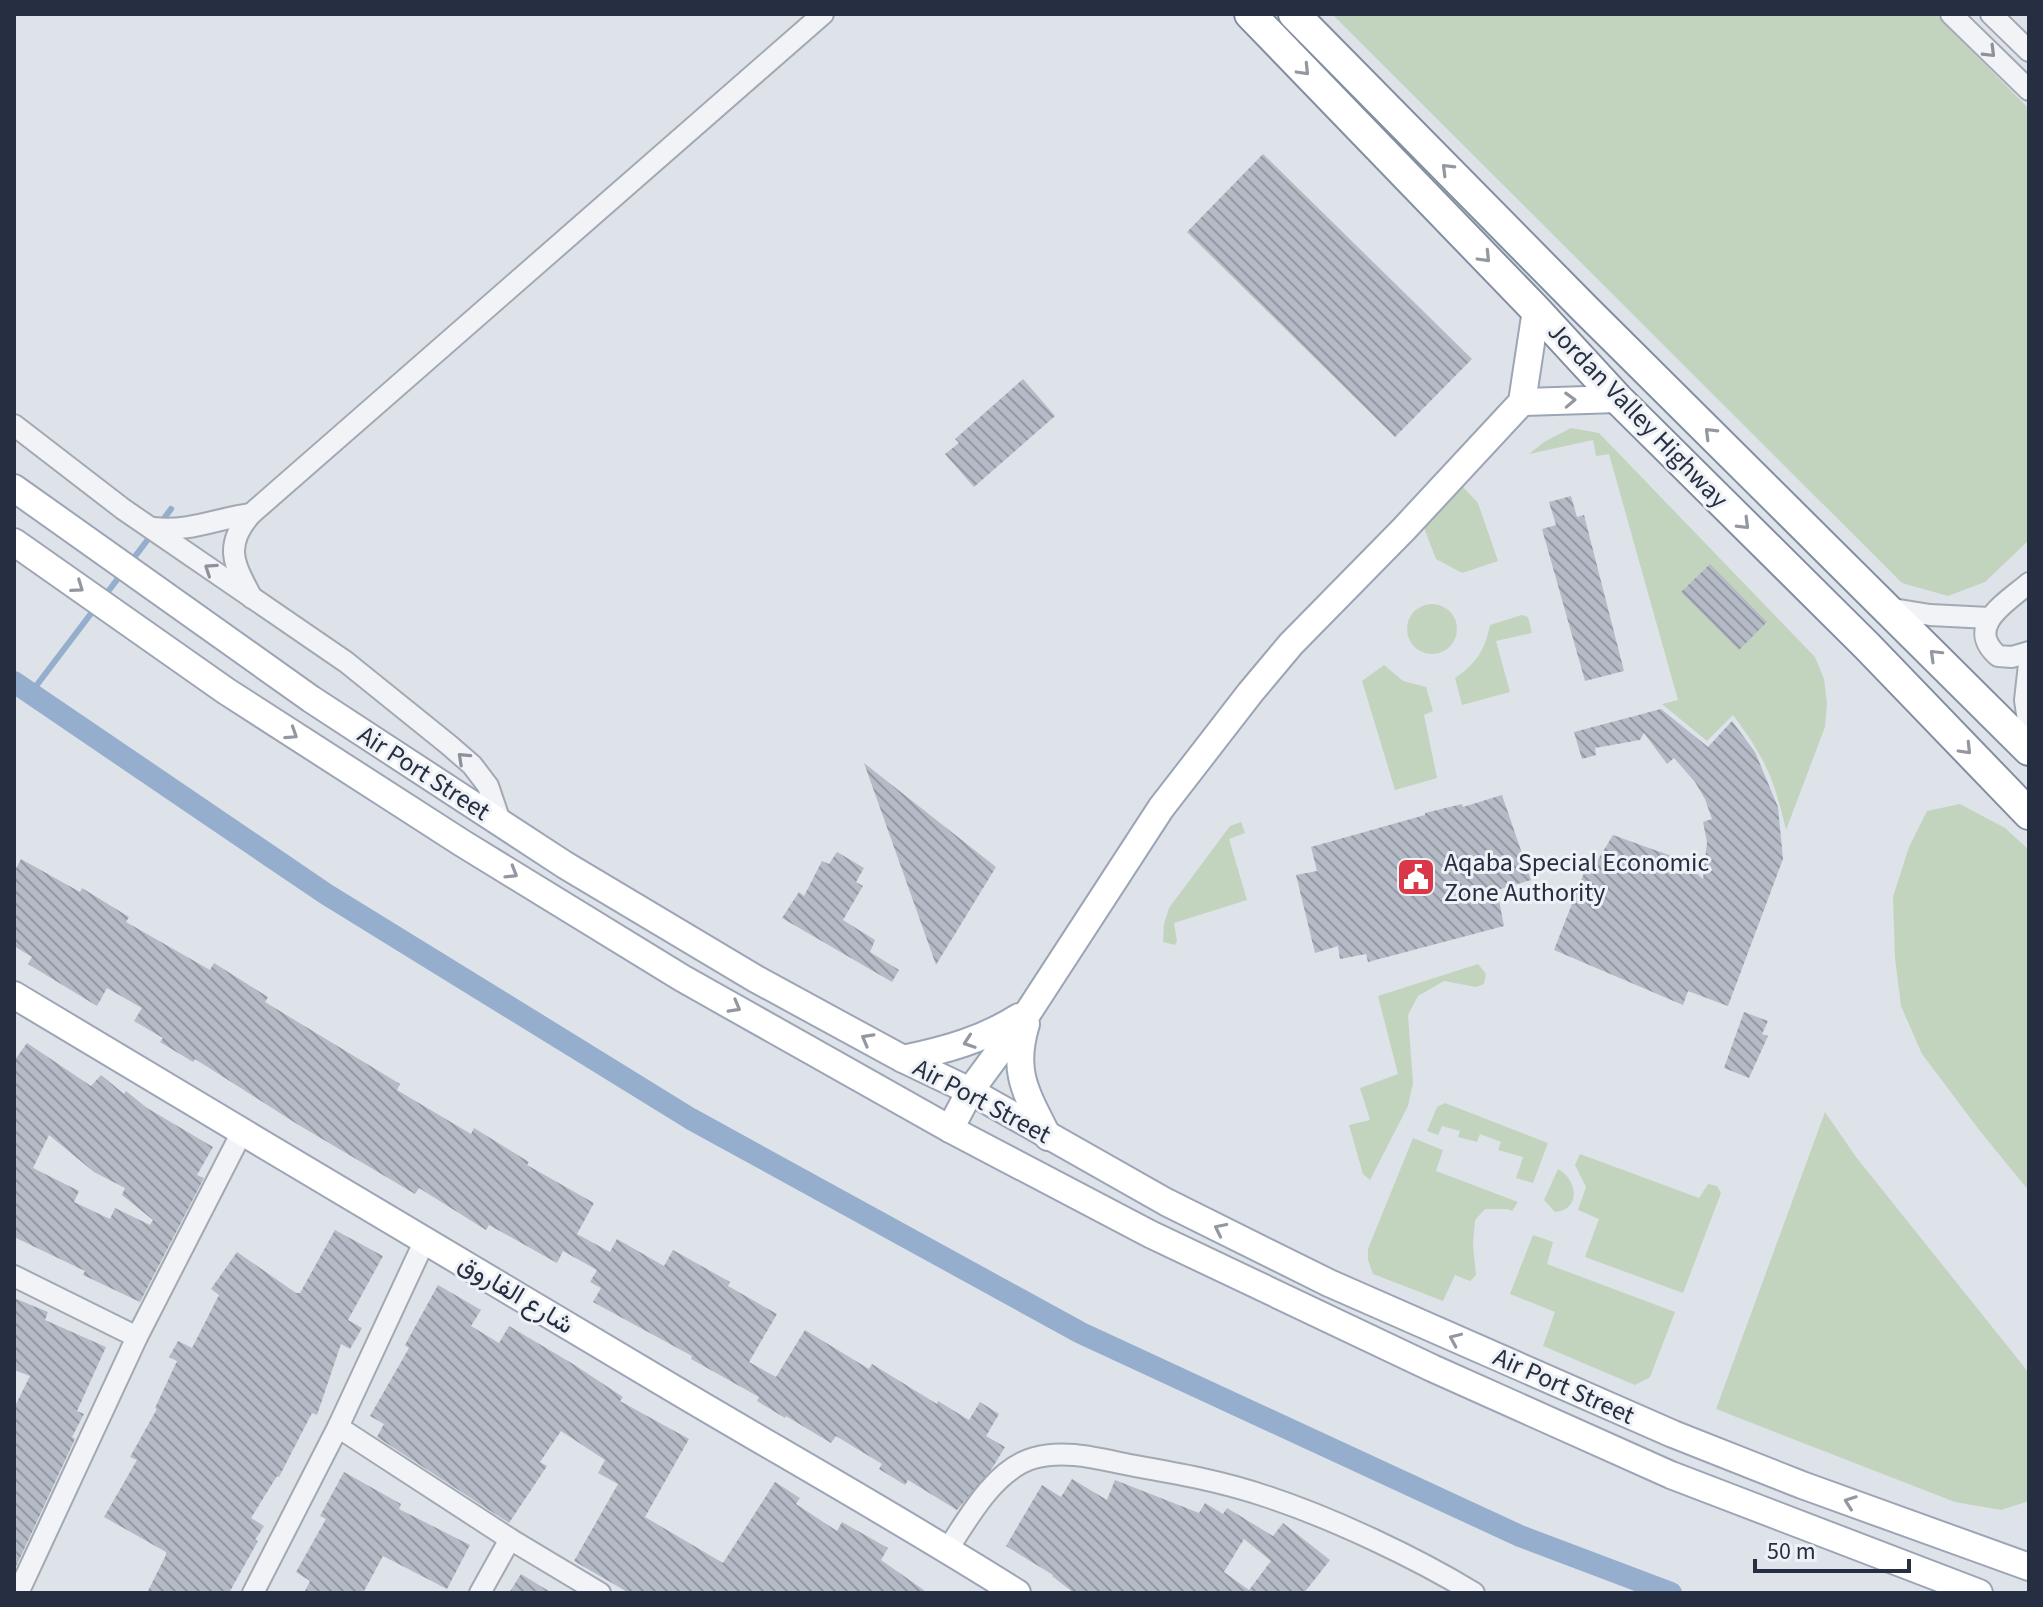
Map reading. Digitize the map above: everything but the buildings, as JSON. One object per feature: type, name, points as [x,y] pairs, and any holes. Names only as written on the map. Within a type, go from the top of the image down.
[{"type":"highway","name":"Jordan Valley Highway","points":[[1250,14],[1618,399],[2029,814]]},
{"type":"highway","name":"Jordan Valley Highway","points":[[1294,14],[1585,309],[2029,750]]},
{"type":"highway","points":[[1936,718],[1967,687]]},
{"type":"main road","points":[[950,1129],[970,1091],[1029,1011],[1161,808],[1250,693],[1310,624],[1522,402],[1536,310]]},
{"type":"main road","points":[[1522,402],[1618,399]]},
{"type":"main road","name":"Air Port Street","points":[[14,488],[311,699],[565,865],[756,979],[903,1059],[970,1091],[1166,1202],[1329,1283],[1716,1451],[2029,1567]]},
{"type":"main road","name":"Air Port Street","points":[[14,542],[226,691],[462,843],[682,978],[950,1129],[1150,1234],[1432,1368],[1671,1475],[1979,1593]]},
{"type":"main road","name":"شارع الفاروق","points":[[14,995],[141,1074],[243,1130],[1017,1593]]},
{"type":"main road","points":[[903,1059],[972,1042],[994,1033],[1029,1011]]},
{"type":"main road","points":[[1029,1011],[1020,1043],[1018,1066],[1027,1094],[1048,1137]]},
{"type":"street","points":[[252,598],[236,568],[233,551],[238,529],[251,514],[823,14]]},
{"type":"street","points":[[1951,14],[2029,90]]},
{"type":"street","points":[[1991,14],[2029,51]]},
{"type":"street","points":[[14,425],[148,527],[346,662],[449,745],[472,765],[488,786],[501,824]]},
{"type":"street","points":[[148,527],[178,530],[197,527],[214,519],[251,514]]},
{"type":"street","points":[[2029,583],[1989,618],[1985,634],[1987,643],[1998,656],[2012,657],[2029,652]]},
{"type":"street","points":[[1887,608],[1930,615],[1989,618]]},
{"type":"street","points":[[2029,664],[2025,700],[2029,728]]},
{"type":"street","points":[[18,1593],[137,1337],[243,1130]]},
{"type":"street","points":[[253,1593],[338,1427],[425,1240]]},
{"type":"street","points":[[14,1276],[137,1337]]},
{"type":"street","points":[[338,1427],[510,1539],[600,1593]]},
{"type":"street","points":[[948,1549],[983,1495],[1012,1470],[1033,1458],[1074,1454],[1191,1476],[1265,1496],[1347,1529],[1450,1578],[1474,1593]]},
{"type":"street","points":[[480,1593],[510,1539]]},
{"type":"green space","points":[[1332,14],[1936,14],[2029,109],[2029,540],[1985,582],[1948,596],[1902,583]]},
{"type":"green space","points":[[1571,428],[1599,433],[1815,657],[1824,679],[1827,703],[1825,727],[1786,830],[1767,769],[1733,715],[1707,741],[1662,704],[1678,700],[1609,454],[1596,456],[1593,440],[1529,454]]},
{"type":"green space","points":[[1463,487],[1478,503],[1498,561],[1462,573],[1436,559],[1423,525],[1436,507]]},
{"type":"green space","points":[[1432,604],[1450,611],[1457,629],[1450,647],[1432,654],[1414,647],[1407,629],[1414,611]]},
{"type":"green space","points":[[1522,615],[1528,617],[1532,633],[1496,641],[1510,692],[1462,705],[1455,678],[1479,655],[1490,625]]},
{"type":"green space","points":[[1384,665],[1403,681],[1426,687],[1433,711],[1424,715],[1437,778],[1395,790],[1362,681]]},
{"type":"green space","points":[[1960,804],[2005,828],[2029,850],[2029,1191],[1922,1054],[1901,1006],[1895,958],[1893,897],[1909,847],[1927,811]]},
{"type":"green space","points":[[1241,822],[1245,833],[1229,839],[1247,900],[1174,923],[1175,945],[1163,942],[1169,908],[1230,826]]},
{"type":"green space","points":[[1478,964],[1486,974],[1484,984],[1476,987],[1444,981],[1418,996],[1408,1015],[1413,1083],[1408,1106],[1370,1180],[1363,1174],[1349,1125],[1370,1120],[1360,1088],[1398,1074],[1378,996]]},
{"type":"green space","points":[[1445,1103],[1548,1143],[1533,1183],[1516,1178],[1523,1157],[1498,1150],[1501,1142],[1480,1134],[1477,1142],[1458,1137],[1460,1131],[1442,1126],[1438,1135],[1427,1131],[1437,1107]]},
{"type":"green space","points":[[1825,1112],[1856,1157],[2029,1373],[2029,1501],[2001,1510],[1955,1502],[1716,1409]]},
{"type":"green space","points":[[1413,1138],[1443,1150],[1436,1171],[1518,1202],[1512,1211],[1485,1209],[1475,1220],[1473,1245],[1476,1275],[1470,1281],[1455,1275],[1443,1301],[1373,1274],[1368,1260],[1368,1249]]},
{"type":"green space","points":[[1580,1154],[1699,1198],[1708,1184],[1717,1186],[1721,1193],[1683,1293],[1585,1257],[1599,1219],[1578,1210],[1586,1187],[1575,1165]]},
{"type":"green space","points":[[1558,1169],[1570,1180],[1574,1194],[1569,1206],[1555,1212],[1544,1200]]},
{"type":"green space","points":[[1533,1235],[1553,1242],[1547,1264],[1675,1312],[1650,1377],[1635,1385],[1543,1346],[1555,1312],[1510,1294]]},
{"type":"waterway","points":[[159,525],[171,509]]},
{"type":"waterway","points":[[130,563],[152,534]]},
{"type":"waterway","points":[[103,598],[123,572]]},
{"type":"waterway","points":[[30,694],[96,607]]},
{"type":"waterway","points":[[14,682],[326,894],[691,1119],[1081,1333],[1520,1536],[1671,1593]]},
{"type":"place","name":"Aqaba Special Economic Zone Authority","points":[[1416,877]]}]
